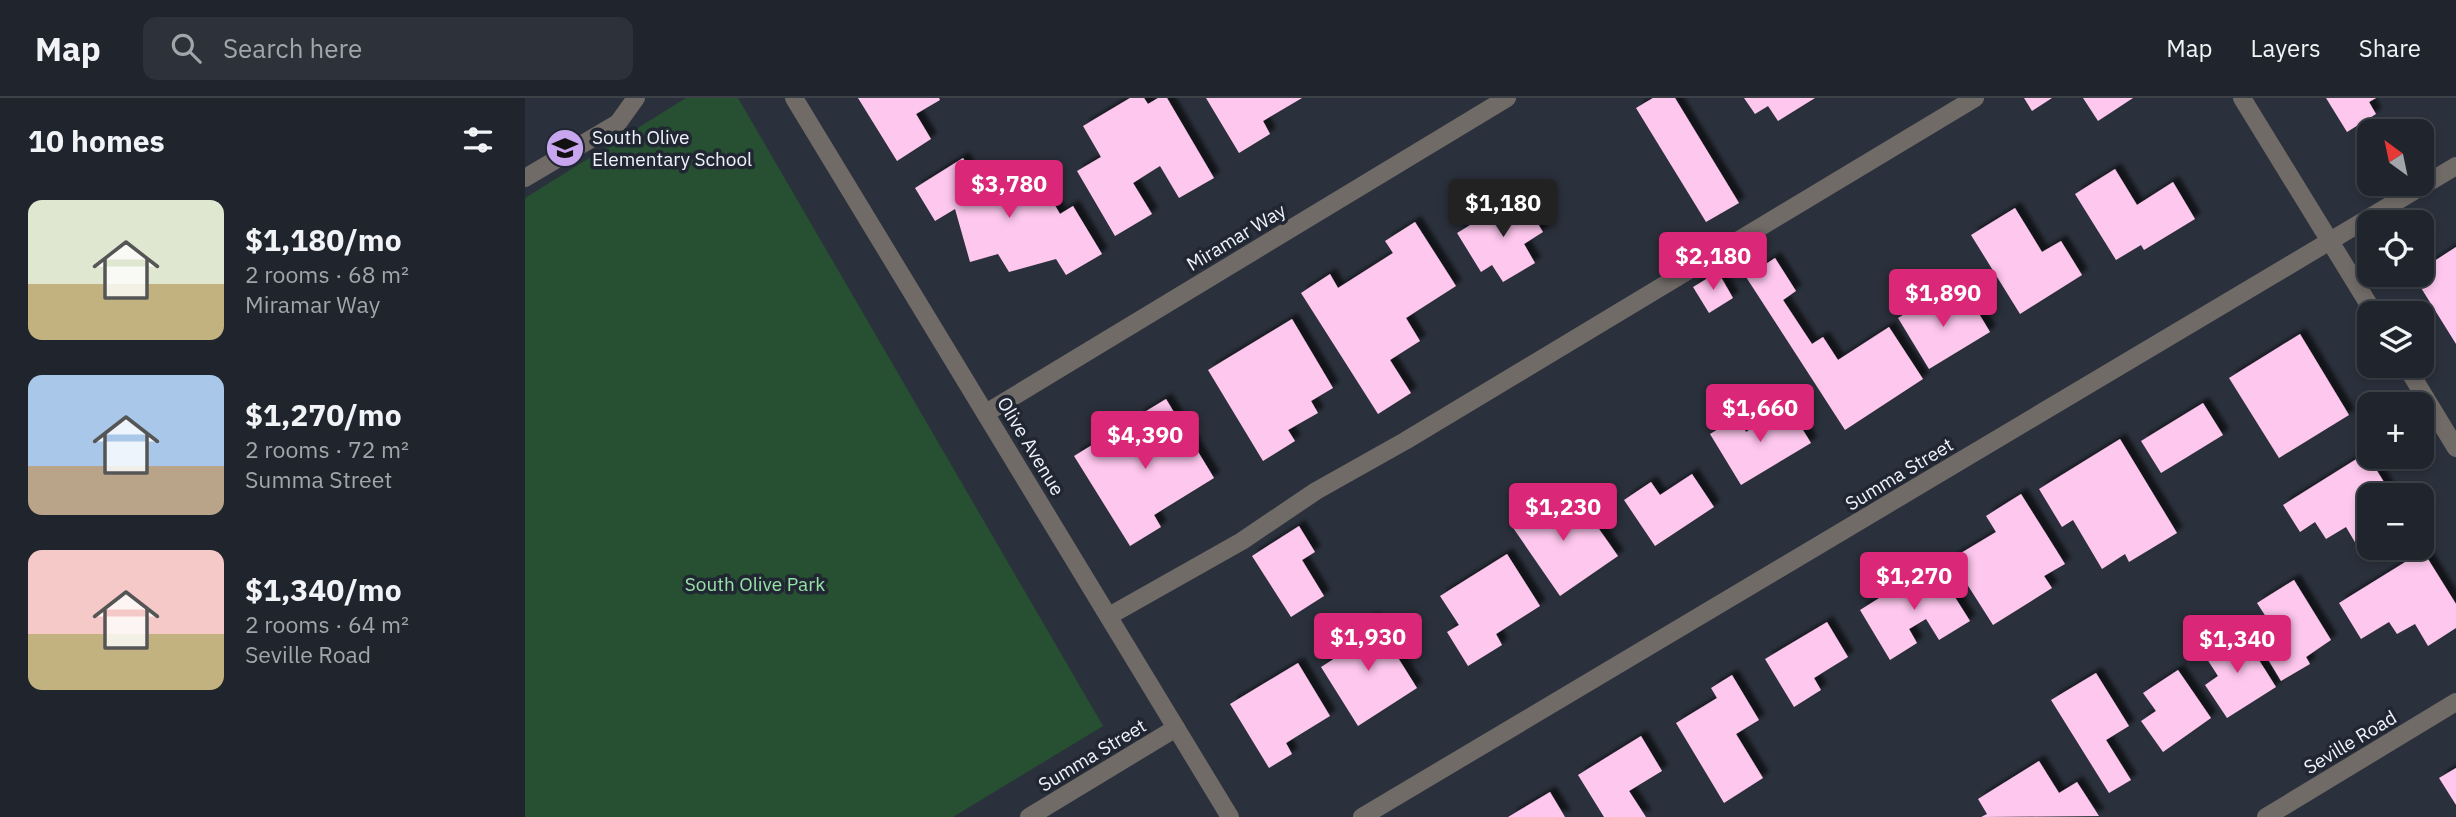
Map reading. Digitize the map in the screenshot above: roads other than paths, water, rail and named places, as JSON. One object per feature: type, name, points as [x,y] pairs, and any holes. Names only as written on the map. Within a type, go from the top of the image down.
[{"type":"street","points":[[525,178],[618,123],[636,98]]},
{"type":"street","name":"Olive Avenue","points":[[794,98],[1230,817]]},
{"type":"street","name":"Miramar Way","points":[[986,413],[1507,98]]},
{"type":"street","points":[[1109,616],[1242,541],[1316,491],[1405,441],[1975,98]]},
{"type":"street","points":[[2242,98],[2366,301]]},
{"type":"street","name":"Summa Street","points":[[1362,817],[2456,166]]},
{"type":"street","points":[[2413,378],[2456,448]]},
{"type":"street","name":"Seville Road","points":[[2266,817],[2456,702]]},
{"type":"street","name":"Summa Street","points":[[1029,817],[1176,728]]},
{"type":"place","name":"South Olive Elementary School","points":[[565,148]]},
{"type":"park label","name":"South Olive Park","points":[[755,584]]}]
